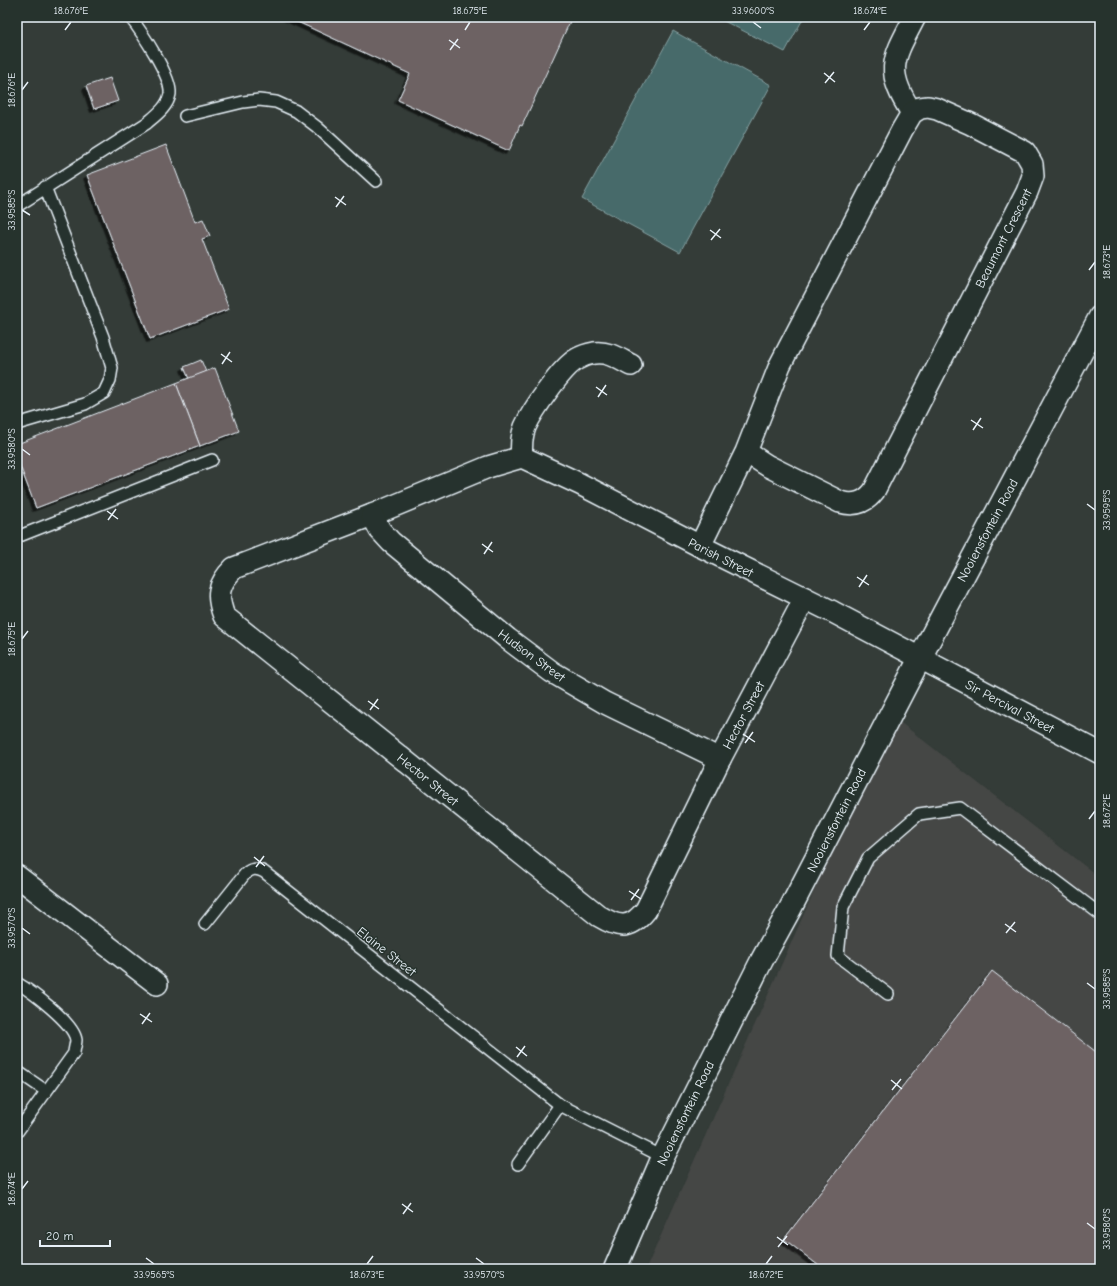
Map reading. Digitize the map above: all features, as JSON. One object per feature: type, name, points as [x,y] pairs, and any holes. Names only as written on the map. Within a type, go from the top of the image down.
[{"type":"street","points":[[700,546],[746,452],[780,365],[912,113],[901,96],[896,84],[893,67],[898,50],[915,17]]},
{"type":"street","name":"Beaumont Crescent","points":[[746,452],[768,466],[840,502],[849,505],[858,504],[870,497],[1027,192],[1033,176],[1032,164],[1024,152],[971,124],[937,109],[928,107],[920,108],[912,113]]},
{"type":"street","name":"Nooiensfontein Road","points":[[615,1269],[662,1157],[762,960],[815,831],[839,787],[876,744],[1100,317]]},
{"type":"street","points":[[522,457],[522,438],[525,427],[535,408],[568,365],[576,359],[596,353],[606,353],[631,365]]},
{"type":"street","name":"Parish Street","points":[[522,457],[580,484],[920,658]]},
{"type":"street","name":"Hector Street","points":[[522,457],[488,467],[372,515],[234,568],[226,576],[221,585],[219,597],[224,616],[599,916],[611,923],[622,926],[630,924],[639,919],[646,910],[720,759],[805,598]]},
{"type":"street","name":"Hudson Street","points":[[372,515],[380,530],[390,542],[508,639],[552,672],[605,703],[720,759]]},
{"type":"street","name":"Sir Percival Street","points":[[920,658],[1100,753]]},
{"type":"street","points":[[17,876],[157,984]]},
{"type":"lane","points":[[17,206],[147,123],[167,102],[170,94],[168,84],[159,61],[130,17]]},
{"type":"lane","points":[[185,116],[243,102],[259,100],[276,102],[296,111],[317,127],[376,181]]},
{"type":"lane","points":[[17,424],[85,404],[104,393],[110,380],[112,368],[103,337],[45,187]]},
{"type":"lane","points":[[17,537],[212,460]]},
{"type":"lane","points":[[888,994],[838,956],[843,907],[868,858],[918,814],[960,808],[1100,914]]},
{"type":"lane","name":"Elaine Street","points":[[204,924],[249,870],[254,869],[264,872],[560,1105],[662,1157]]},
{"type":"lane","points":[[17,983],[26,988],[62,1018],[72,1031],[76,1040],[74,1053],[17,1132]]},
{"type":"lane","points":[[17,1071],[46,1091]]},
{"type":"lane","points":[[518,1164],[560,1105]]},
{"type":"shaded area","points":[[892,716],[1100,878],[1100,1269],[646,1269]]},
{"type":"water","points":[[716,17],[804,17],[785,52]]},
{"type":"water","points":[[673,31],[771,85],[680,252],[582,199]]},
{"type":"building","points":[[287,17],[572,17],[509,151],[398,100],[410,74]]},
{"type":"building","points":[[110,78],[118,101],[94,109],[86,86]]},
{"type":"building","points":[[166,145],[195,222],[203,219],[210,236],[202,239],[229,309],[150,339],[87,175]]},
{"type":"building","points":[[201,360],[206,372],[189,379],[184,367]]},
{"type":"building","points":[[215,368],[239,431],[200,446],[176,383]]},
{"type":"building","points":[[176,383],[200,446],[36,508],[17,458],[17,444]]},
{"type":"building","points":[[992,971],[1100,1055],[1100,1269],[823,1269],[784,1239]]}]
